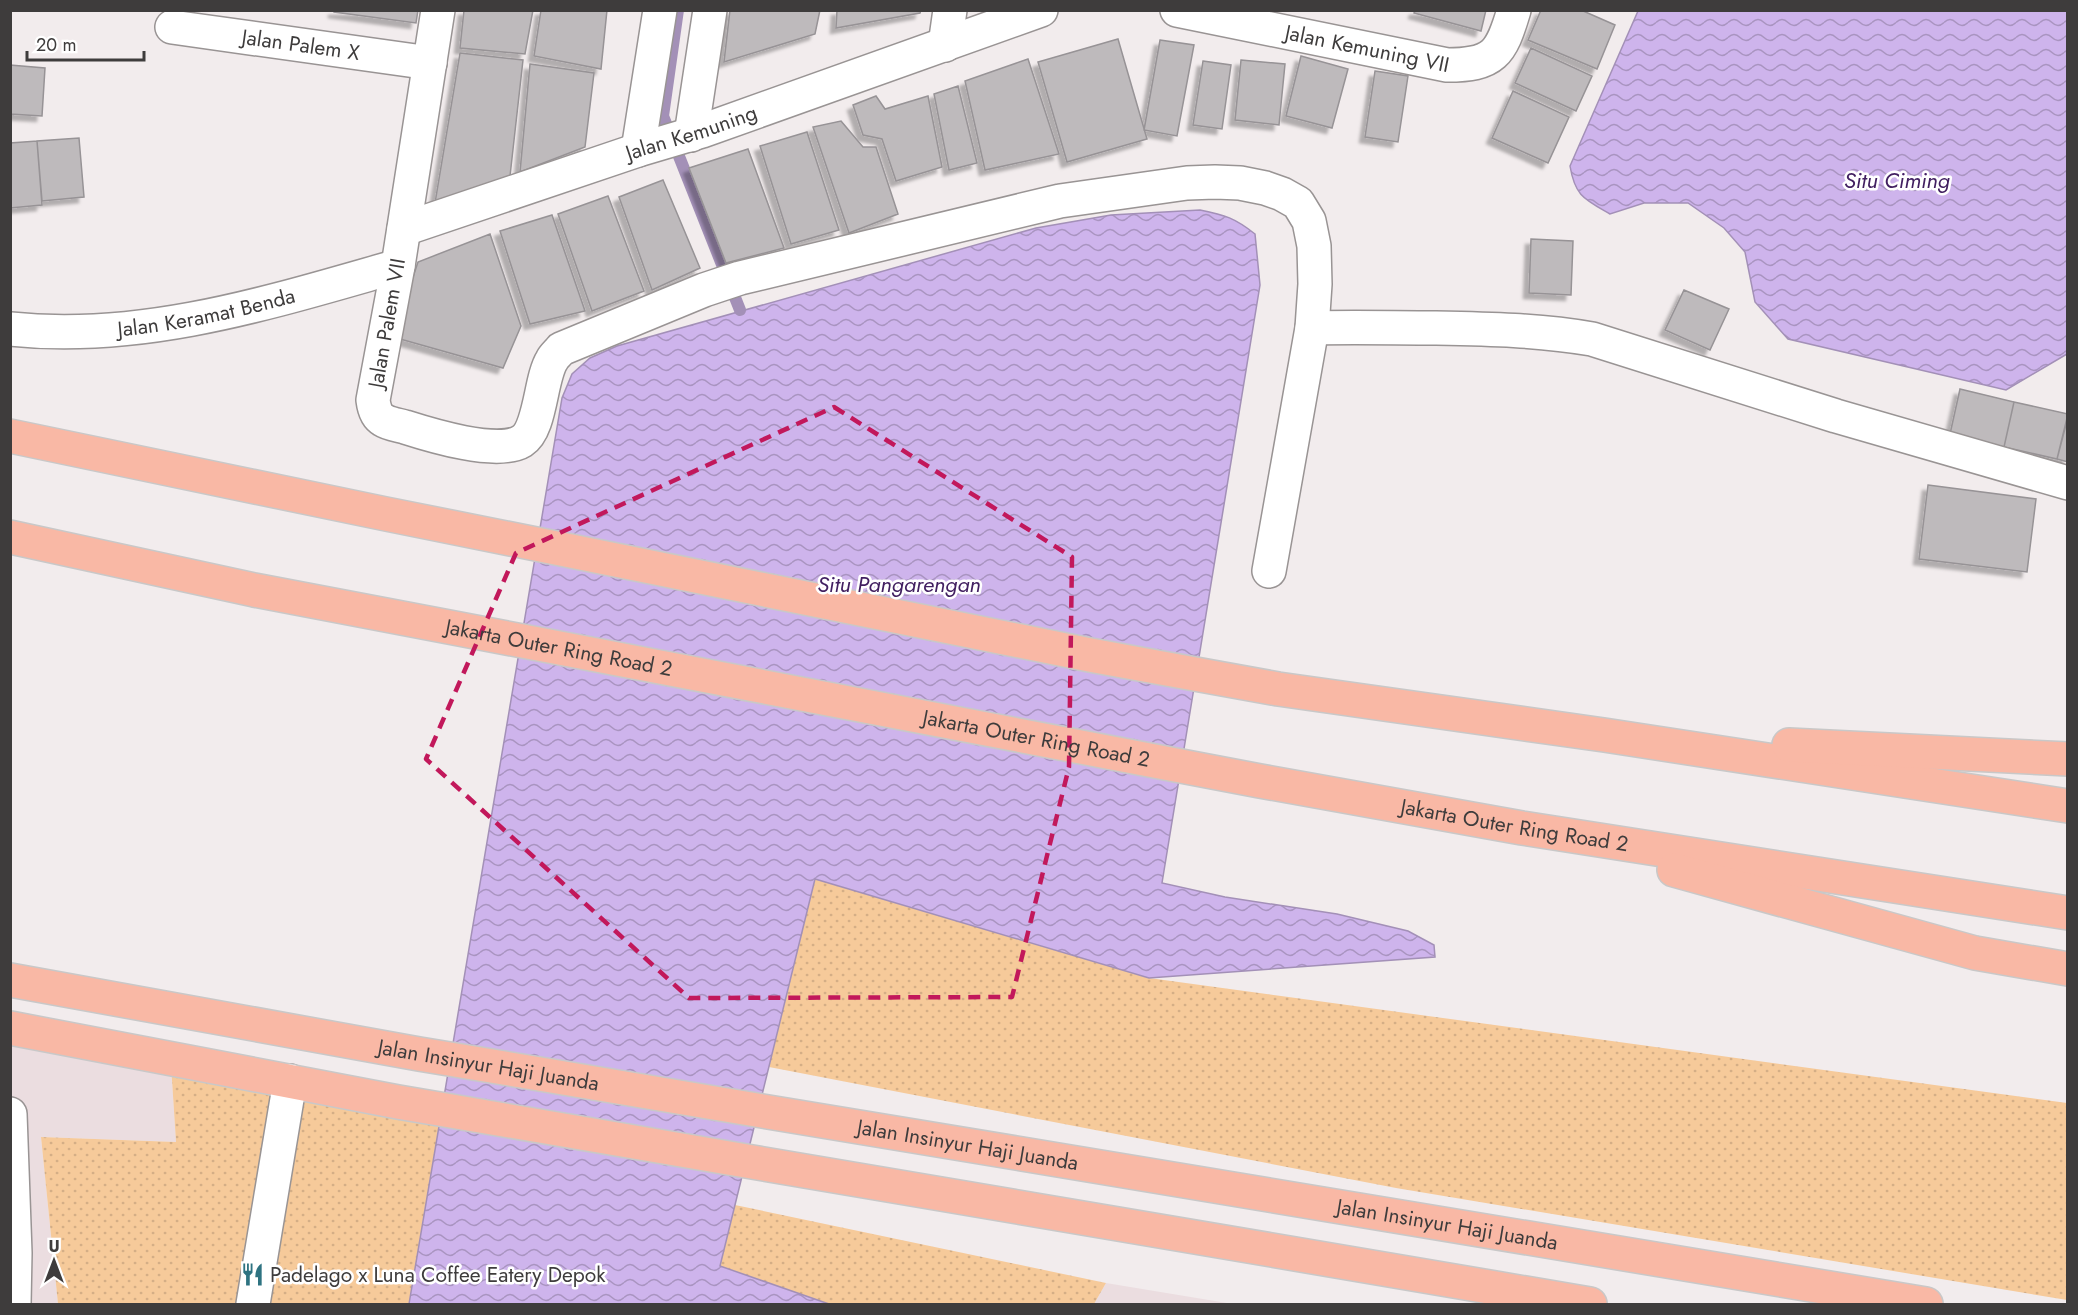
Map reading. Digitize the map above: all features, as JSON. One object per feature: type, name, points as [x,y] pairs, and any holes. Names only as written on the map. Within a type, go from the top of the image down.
[{"type":"highway","points":[[10,436],[1090,655],[1278,689],[1604,735],[2067,806]]},
{"type":"highway","name":"Jakarta Outer Ring Road 2","points":[[10,537],[243,587],[1260,782],[1522,828],[2067,913]]},
{"type":"highway","points":[[1604,735],[2067,759]]},
{"type":"highway","points":[[1522,828],[1975,953],[2067,969]]},
{"type":"highway","name":"Jalan Insinyur Haji Juanda","points":[[10,980],[419,1054],[1908,1303]]},
{"type":"highway","points":[[10,1028],[398,1102],[867,1183],[1502,1297],[1590,1305]]},
{"type":"street","name":"Jalan Palem VII","points":[[438,10],[398,266],[373,400],[377,415],[384,422],[438,438],[486,446],[500,447],[523,441],[534,422],[552,359],[566,347],[704,290],[740,278],[1060,201],[1187,183],[1240,183],[1265,188],[1298,203],[1309,221],[1314,246],[1315,284],[1312,328]]},
{"type":"street","points":[[660,10],[666,142]]},
{"type":"street","points":[[666,142],[711,10]]},
{"type":"street","points":[[950,10],[945,45],[1041,10]]},
{"type":"street","name":"Jalan Kemuning VII","points":[[1177,10],[1447,65],[1471,65],[1486,60],[1498,49],[1507,34],[1514,10]]},
{"type":"street","name":"Jalan Palem X","points":[[172,27],[430,63]]},
{"type":"street","name":"Jalan Kemuning","points":[[404,229],[666,142],[945,45]]},
{"type":"street","name":"Jalan Keramat Benda","points":[[10,329],[85,333],[192,320],[277,300],[398,266]]},
{"type":"street","points":[[1269,571],[1312,328],[1492,329],[1553,332],[1592,339],[1836,416],[2067,483]]},
{"type":"street","points":[[253,1305],[290,1082]]},
{"type":"street","points":[[10,1114],[15,1253],[14,1305]]},
{"type":"highlighted area","points":[[834,407],[1072,557],[1069,767],[1012,997],[689,998],[426,759],[516,553]]},
{"type":"shaded area","points":[[815,879],[1149,978],[2067,1103],[2067,1300],[1396,1188],[769,1067]]},
{"type":"shaded area","points":[[11,1028],[171,1065],[176,1142],[41,1137],[58,1304],[11,1304]]},
{"type":"shaded area","points":[[171,1065],[440,1127],[409,1304],[58,1304],[41,1137],[176,1142]]},
{"type":"shaded area","points":[[735,1205],[1106,1283],[1094,1304],[829,1304],[720,1266]]},
{"type":"shaded area","points":[[1106,1283],[1233,1304],[1094,1304]]},
{"type":"water","name":"Situ Ciming","points":[[1638,11],[2067,11],[2067,354],[2006,390],[1788,339],[1755,302],[1745,252],[1724,228],[1688,203],[1644,203],[1610,214],[1587,200],[1575,184],[1570,166]]},
{"type":"water","name":"Situ Pangarengan","points":[[1200,210],[1229,218],[1255,234],[1260,285],[1162,883],[1225,897],[1337,914],[1408,931],[1434,945],[1435,957],[1149,978],[815,879],[720,1266],[829,1304],[409,1304],[562,398],[572,374],[590,358],[617,346],[1036,228],[1111,215]]},
{"type":"building","points":[[334,10],[418,10],[416,23],[334,12]]},
{"type":"building","points":[[464,10],[533,10],[525,54],[460,48]]},
{"type":"building","points":[[541,10],[607,10],[601,69],[534,56]]},
{"type":"building","points":[[730,10],[820,10],[815,34],[724,62]]},
{"type":"building","points":[[837,10],[921,10],[920,13],[836,28]]},
{"type":"building","points":[[1415,10],[1486,10],[1481,31],[1414,13]]},
{"type":"building","points":[[1541,10],[1581,10],[1615,25],[1597,69],[1528,40]]},
{"type":"building","points":[[1118,39],[1147,139],[1067,162],[1038,62]]},
{"type":"building","points":[[1160,40],[1194,45],[1177,136],[1144,130]]},
{"type":"building","points":[[1531,48],[1592,76],[1576,111],[1515,83]]},
{"type":"building","points":[[460,53],[523,60],[510,176],[434,209]]},
{"type":"building","points":[[1301,56],[1348,69],[1332,128],[1286,116]]},
{"type":"building","points":[[1028,59],[1059,154],[985,170],[965,81]]},
{"type":"building","points":[[1241,60],[1285,64],[1279,125],[1235,120]]},
{"type":"building","points":[[1203,61],[1231,65],[1222,129],[1193,125]]},
{"type":"building","points":[[530,64],[594,73],[585,147],[520,172]]},
{"type":"building","points":[[10,65],[45,68],[42,116],[10,114]]},
{"type":"building","points":[[1375,71],[1408,76],[1398,142],[1365,137]]},
{"type":"building","points":[[958,86],[977,163],[949,170],[934,94]]},
{"type":"building","points":[[1513,91],[1569,117],[1548,163],[1492,138]]},
{"type":"building","points":[[876,96],[885,109],[928,96],[942,167],[896,181],[882,139],[863,135],[853,105]]},
{"type":"building","points":[[841,121],[863,147],[876,147],[898,214],[849,233],[813,127]]},
{"type":"building","points":[[807,132],[839,230],[791,244],[760,146]]},
{"type":"building","points":[[79,138],[84,197],[42,201],[37,141]]},
{"type":"building","points":[[37,141],[42,205],[10,208],[10,143]]},
{"type":"building","points":[[748,149],[784,248],[726,263],[689,168]]},
{"type":"building","points":[[663,180],[700,268],[652,290],[619,197]]},
{"type":"building","points":[[608,196],[644,291],[592,311],[558,214]]},
{"type":"building","points":[[552,215],[585,311],[530,324],[500,231]]},
{"type":"building","points":[[490,234],[521,326],[503,368],[393,337],[418,262]]},
{"type":"building","points":[[1531,239],[1573,241],[1571,295],[1529,293]]},
{"type":"building","points":[[1684,290],[1729,309],[1710,350],[1665,330]]},
{"type":"building","points":[[1960,389],[2014,402],[2004,447],[1950,434]]},
{"type":"building","points":[[2014,402],[2068,414],[2057,459],[2004,447]]},
{"type":"building","points":[[2068,417],[2068,462],[2057,459]]},
{"type":"building","points":[[1928,485],[2036,499],[2027,572],[1919,559]]},
{"type":"waterway","points":[[678,10],[663,116],[740,310]]},
{"type":"place","name":"Padelago x Luna Coffee Eatery Depok","points":[[252,1275]]}]
